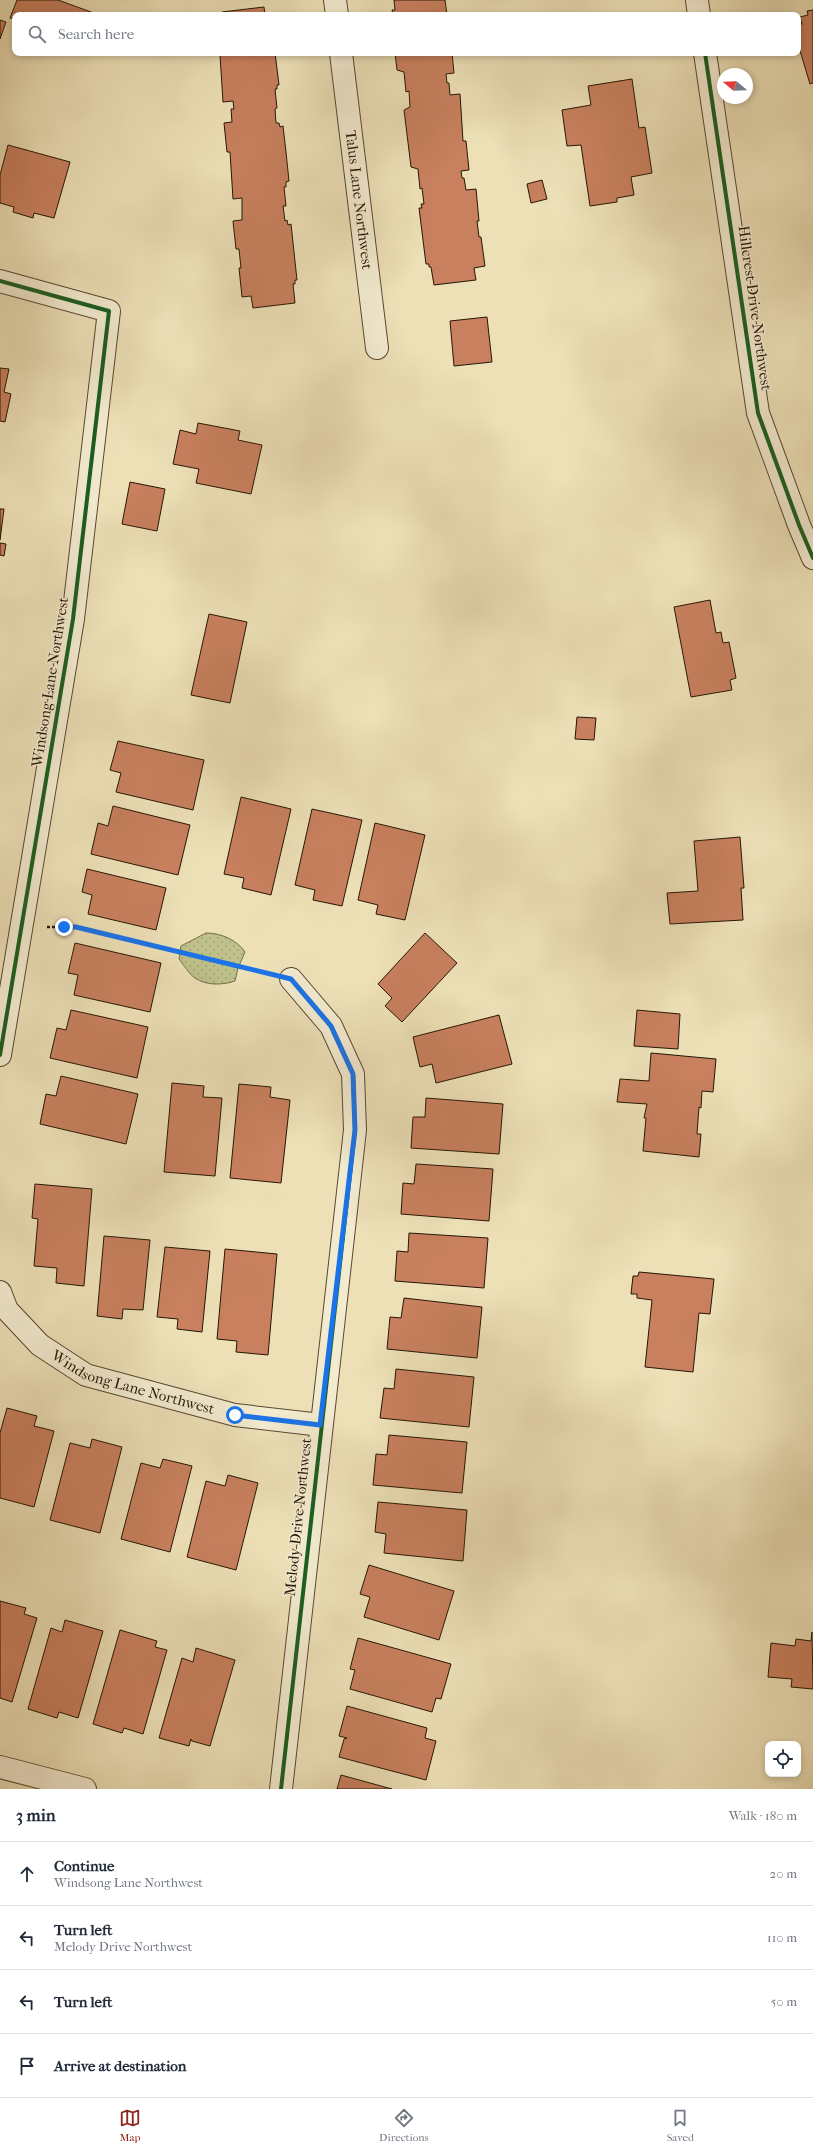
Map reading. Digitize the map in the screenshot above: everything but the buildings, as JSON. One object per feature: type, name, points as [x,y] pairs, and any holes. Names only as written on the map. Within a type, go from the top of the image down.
[{"type":"street","points":[[335,0],[337,12]]},
{"type":"street","points":[[697,0],[699,12]]},
{"type":"street","name":"Talus Lane Northwest","points":[[341,56],[377,348]]},
{"type":"street","name":"Hillcrest Drive Northwest","points":[[705,56],[758,413],[799,525],[813,558]]},
{"type":"street","name":"Windsong Lane Northwest","points":[[0,281],[109,311],[73,619],[0,1055]]},
{"type":"street","name":"Melody Drive Northwest","points":[[281,1789],[320,1425],[355,1130],[353,1074],[331,1026],[291,979]]},
{"type":"street","name":"Windsong Lane Northwest","points":[[0,1292],[8,1310],[40,1345],[86,1375],[235,1415],[320,1425]]},
{"type":"street","points":[[0,1767],[86,1789]]},
{"type":"path","points":[[23,923],[47,927],[76,927],[291,979]]},
{"type":"green space","points":[[206,933],[217,934],[228,938],[238,944],[245,952],[238,968],[235,981],[210,984],[199,981],[191,974],[179,959],[181,946]]},
{"type":"cycle path","points":[[705,56],[758,413],[799,525],[813,558]]},
{"type":"cycle path","points":[[0,281],[109,311],[73,619],[0,1055]]},
{"type":"cycle path","points":[[281,1789],[355,1130],[353,1074],[331,1026],[291,979]]},
{"type":"route","points":[[64,927],[76,927],[291,979],[331,1026],[353,1074],[355,1130],[320,1425],[235,1415]]}]
